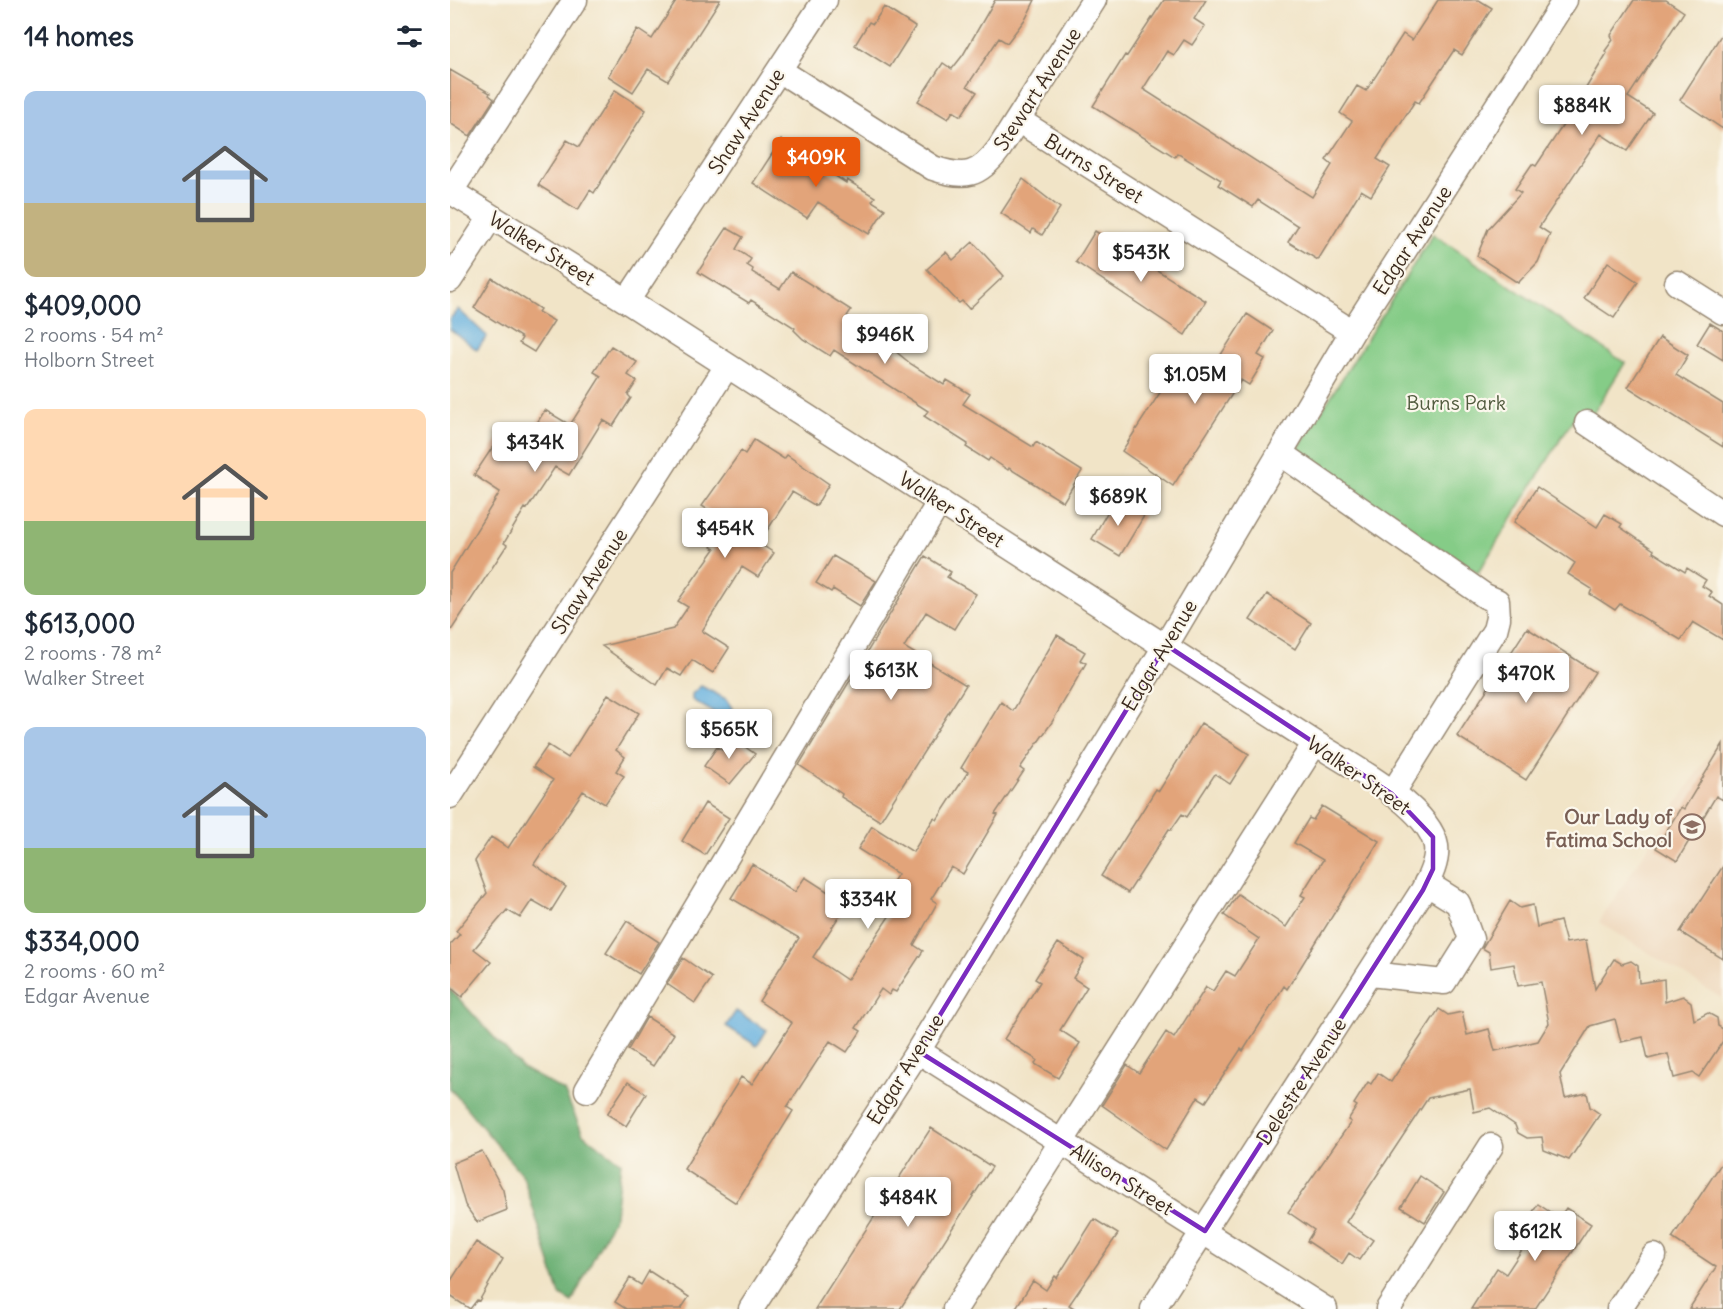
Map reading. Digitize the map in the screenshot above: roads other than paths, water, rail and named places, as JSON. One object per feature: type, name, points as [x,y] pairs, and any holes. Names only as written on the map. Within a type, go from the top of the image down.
[{"type":"street","points":[[451,191],[575,0]]},
{"type":"street","name":"Shaw Avenue","points":[[627,301],[825,0]]},
{"type":"street","name":"Stewart Avenue","points":[[779,70],[933,168],[948,173],[975,173],[990,162],[1094,0]]},
{"type":"street","name":"Edgar Avenue","points":[[751,1309],[918,1051],[1166,645],[1352,332],[1565,0]]},
{"type":"street","name":"Burns Street","points":[[1018,120],[1352,332]]},
{"type":"street","name":"Walker Street","points":[[451,191],[1166,645],[1392,794],[1424,823],[1436,848]]},
{"type":"street","points":[[450,280],[491,217]]},
{"type":"street","points":[[1677,283],[1723,312]]},
{"type":"street","name":"Shaw Avenue","points":[[450,796],[727,366]]},
{"type":"street","points":[[1587,423],[1723,514]]},
{"type":"street","points":[[1280,453],[1485,596],[1497,601],[1498,618],[1495,630],[1392,794]]},
{"type":"street","points":[[587,1090],[940,501]]},
{"type":"street","points":[[955,1309],[1315,743]]},
{"type":"street","name":"Delestre Avenue","points":[[1154,1309],[1426,883],[1433,869],[1436,848]]},
{"type":"street","points":[[1370,974],[1444,982],[1471,939],[1458,903],[1426,883]]},
{"type":"street","name":"Allison Street","points":[[918,1051],[1325,1309]]},
{"type":"street","points":[[1388,1309],[1491,1146]]},
{"type":"street","points":[[1619,1309],[1654,1256]]},
{"type":"water","points":[[458,309],[487,336],[477,350],[450,329],[450,319]]},
{"type":"water","points":[[701,686],[726,699],[732,708],[730,713],[720,716],[692,700],[692,694]]},
{"type":"water","points":[[736,1011],[767,1030],[757,1046],[726,1026]]},
{"type":"place","name":"Our Lady of Fatima School","points":[[1692,827]]},
{"type":"park label","name":"Burns Park","points":[[1456,402]]}]
